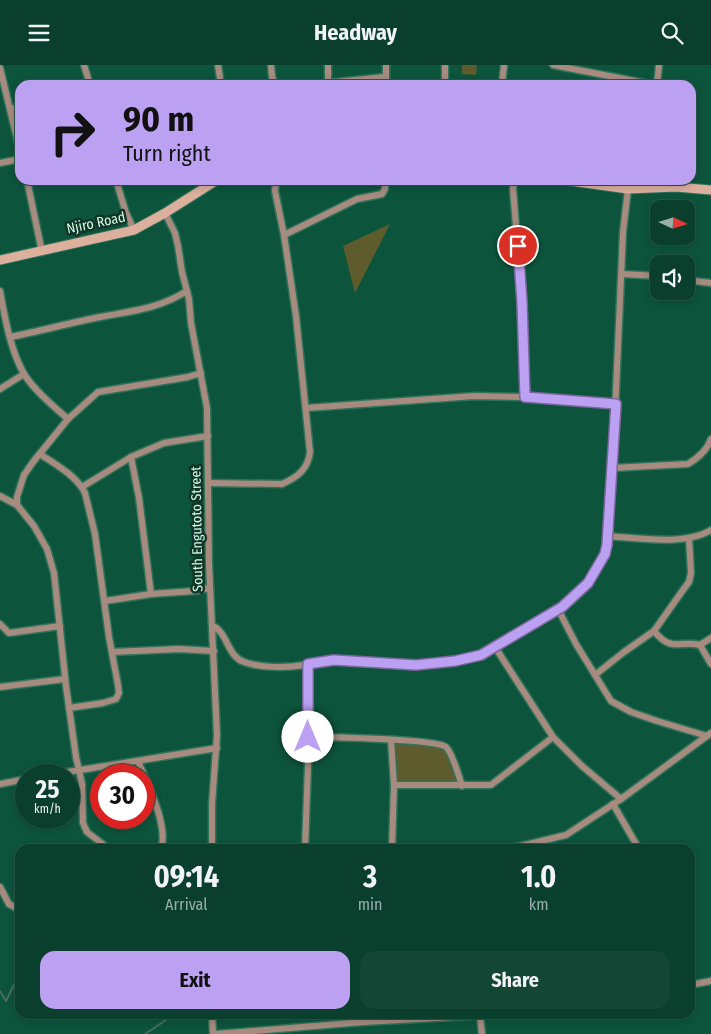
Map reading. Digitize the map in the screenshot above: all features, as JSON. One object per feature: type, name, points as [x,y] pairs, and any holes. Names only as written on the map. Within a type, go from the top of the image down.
[{"type":"street","points":[[84,65],[88,80]]},
{"type":"street","points":[[218,65],[220,80]]},
{"type":"street","points":[[271,65],[274,80]]},
{"type":"street","points":[[328,65],[328,80]]},
{"type":"street","points":[[385,80],[386,65]]},
{"type":"street","points":[[445,65],[445,80]]},
{"type":"street","points":[[502,80],[504,65]]},
{"type":"street","points":[[553,65],[630,80]]},
{"type":"street","points":[[657,80],[659,65]]},
{"type":"street","points":[[0,68],[15,128]]},
{"type":"street","points":[[356,80],[385,77]]},
{"type":"street","points":[[11,109],[15,108]]},
{"type":"street","points":[[0,163],[15,160]]},
{"type":"street","points":[[27,185],[42,251]]},
{"type":"street","points":[[118,185],[126,213],[134,229]]},
{"type":"street","name":"Njiro Road","points":[[0,260],[134,229],[166,213],[209,185]]},
{"type":"street","points":[[209,483],[282,484],[303,472],[309,462],[310,452],[296,316],[276,185]]},
{"type":"street","points":[[284,235],[357,199],[382,194],[385,185]]},
{"type":"street","points":[[513,185],[522,302],[525,397]]},
{"type":"street","points":[[607,185],[628,189],[676,187],[711,190]]},
{"type":"street","points":[[213,626],[220,630],[232,652],[241,661],[260,665],[294,666],[334,660],[416,665],[455,661],[481,655],[495,647],[558,609],[588,583],[605,554],[607,536],[628,189]]},
{"type":"street","name":"South Engutoto Street","points":[[166,213],[176,238],[207,408],[210,587],[217,748],[212,805],[212,844]]},
{"type":"street","points":[[622,274],[650,276]]},
{"type":"street","points":[[695,281],[711,283]]},
{"type":"street","points":[[0,291],[10,337],[24,374],[43,396],[68,419]]},
{"type":"street","points":[[10,337],[154,307],[172,301],[187,291]]},
{"type":"street","points":[[17,505],[19,488],[24,475],[68,419],[98,392],[188,377],[201,373]]},
{"type":"street","points":[[0,389],[24,374]]},
{"type":"street","points":[[306,408],[474,396],[525,397],[616,404]]},
{"type":"street","points":[[82,487],[131,457],[164,443],[208,436]]},
{"type":"street","points":[[612,469],[688,465],[709,447],[711,439]]},
{"type":"street","points":[[40,454],[82,487],[95,534],[118,685],[118,696],[116,699],[103,703],[69,707]]},
{"type":"street","points":[[131,457],[139,498],[151,594]]},
{"type":"street","points":[[0,496],[17,505],[34,527],[51,559],[77,764]]},
{"type":"street","points":[[607,536],[689,538],[704,534],[711,529]]},
{"type":"street","points":[[595,675],[654,631],[689,582],[691,573],[689,538]]},
{"type":"street","points":[[105,601],[151,594],[194,591],[210,587]]},
{"type":"street","points":[[558,609],[576,644],[606,694],[615,704],[657,721],[709,735]]},
{"type":"street","points":[[0,623],[9,633],[60,626]]},
{"type":"street","points":[[654,631],[669,644],[677,645],[700,645],[711,638]]},
{"type":"street","points":[[700,645],[711,664]]},
{"type":"street","points":[[495,647],[553,737],[582,766],[621,799]]},
{"type":"street","points":[[112,652],[180,649],[214,651]]},
{"type":"street","points":[[305,844],[308,664]]},
{"type":"street","points":[[0,687],[65,679]]},
{"type":"street","points":[[530,844],[566,835],[621,799],[709,735]]},
{"type":"street","points":[[308,737],[435,743],[444,746],[448,750],[462,785]]},
{"type":"street","points":[[394,785],[487,786],[495,784],[553,737]]},
{"type":"street","points":[[391,740],[394,785],[392,844]]},
{"type":"street","points":[[80,770],[217,748]]},
{"type":"street","points":[[138,761],[151,792],[160,823],[163,837],[162,844]]},
{"type":"street","points":[[80,777],[84,825],[88,832],[102,844]]},
{"type":"street","points":[[0,783],[15,781]]},
{"type":"street","points":[[613,804],[636,844]]},
{"type":"street","points":[[0,887],[9,904],[15,907]]},
{"type":"street","points":[[695,984],[711,981]]},
{"type":"street","points":[[212,1019],[214,1034],[406,1019]]},
{"type":"street","points":[[480,1019],[482,1034]]},
{"type":"shaded area","points":[[462,65],[477,65],[476,75],[462,74]]},
{"type":"shaded area","points":[[390,224],[355,293],[343,246]]},
{"type":"shaded area","points":[[393,742],[445,747],[460,784],[396,783]]},
{"type":"waterway","points":[[0,991],[6,1001],[15,982]]},
{"type":"waterway","points":[[145,1034],[166,1019]]},
{"type":"route","points":[[308,737],[308,664],[334,660],[416,665],[455,661],[481,655],[562,607],[588,583],[605,554],[616,404],[525,397],[518,246]]}]
